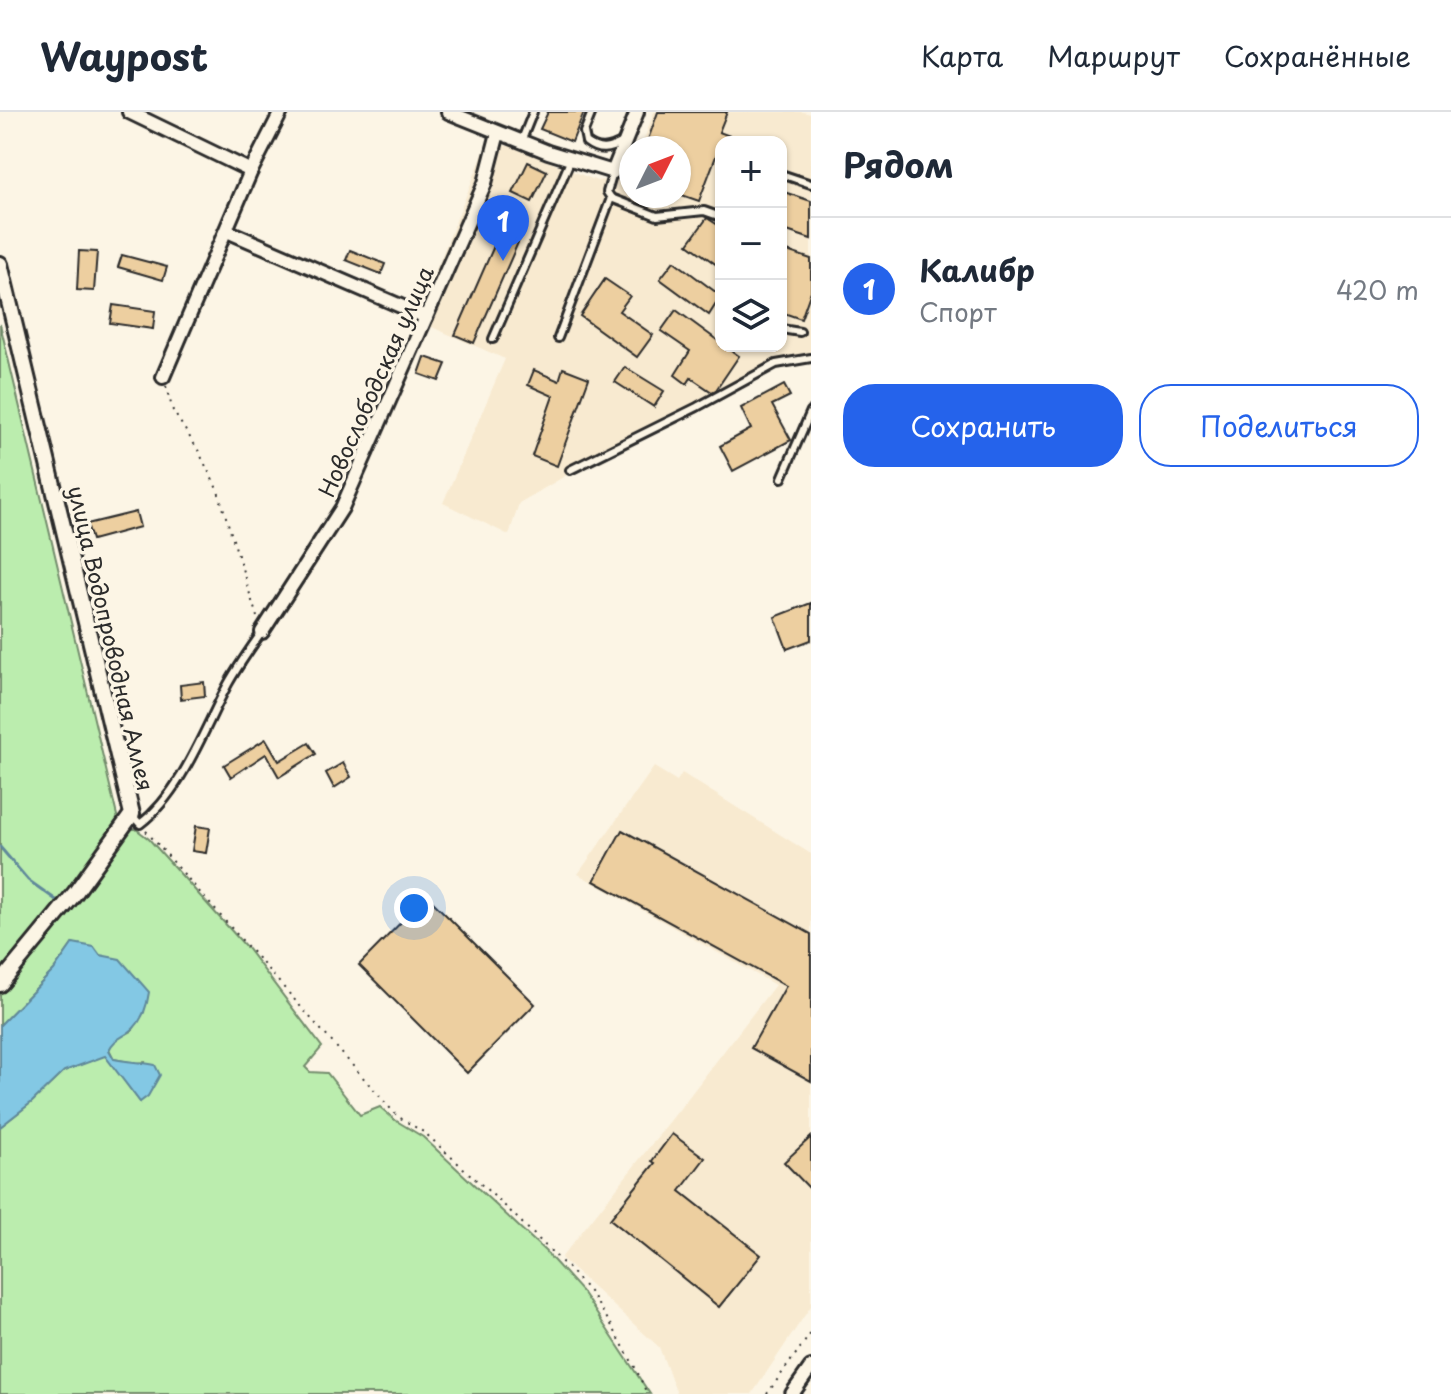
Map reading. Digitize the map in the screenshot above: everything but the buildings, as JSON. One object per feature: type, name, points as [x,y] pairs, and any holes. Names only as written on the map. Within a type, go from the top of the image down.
[{"type":"street","points":[[129,112],[251,171]]},
{"type":"street","points":[[628,136],[637,112]]},
{"type":"street","points":[[163,377],[279,113]]},
{"type":"street","points":[[451,113],[521,142],[613,172],[619,158]]},
{"type":"street","name":"Новослободская улица","points":[[262,632],[342,508],[485,183],[498,133]]},
{"type":"street","points":[[227,231],[426,317]]},
{"type":"street","name":"улица Водопроводная Аллея","points":[[0,264],[136,819],[0,984]]},
{"type":"street","points":[[792,1394],[811,1367]]},
{"type":"lane","points":[[521,142],[533,112]]},
{"type":"lane","points":[[592,112],[584,132],[586,142],[602,150],[619,144]]},
{"type":"lane","points":[[493,339],[571,159]]},
{"type":"lane","points":[[613,172],[607,192],[611,198],[657,216],[704,211],[715,215]]},
{"type":"lane","points":[[787,176],[811,184]]},
{"type":"lane","points":[[558,338],[611,198]]},
{"type":"lane","points":[[787,330],[800,332]]},
{"type":"lane","points":[[570,470],[776,364],[811,358]]},
{"type":"lane","points":[[782,478],[811,411]]},
{"type":"lane","points":[[136,819],[159,807],[192,757],[229,683],[262,632]]},
{"type":"path","points":[[163,377],[173,411],[198,450],[218,491],[262,632]]},
{"type":"path","points":[[136,819],[397,1116],[425,1133],[507,1208],[583,1285],[612,1326],[647,1394]]},
{"type":"path","points":[[767,1394],[811,1333]]},
{"type":"shaded area","points":[[654,112],[811,114],[811,356],[676,411],[519,503],[509,535],[443,503],[505,359],[416,320],[487,144],[510,146],[597,181],[619,178],[619,208],[691,208],[691,136],[645,136]]},
{"type":"shaded area","points":[[654,767],[677,781],[682,773],[811,854],[811,1306],[752,1394],[677,1394],[659,1347],[561,1258],[775,985],[578,874]]},
{"type":"green space","points":[[0,324],[118,820],[80,878],[0,973]]},
{"type":"green space","points":[[125,829],[136,829],[149,839],[247,948],[322,1047],[305,1067],[310,1072],[327,1073],[360,1115],[380,1107],[423,1137],[545,1251],[583,1293],[650,1394],[0,1394],[0,1127],[64,1071],[105,1055],[140,1102],[145,1062],[114,1059],[109,1049],[114,1040],[132,1031],[144,1012],[100,955],[73,943],[54,970],[0,1025],[0,992],[65,917]]},
{"type":"water","points":[[73,943],[94,947],[100,955],[120,959],[149,992],[140,1020],[109,1050],[114,1059],[155,1065],[160,1075],[148,1096],[140,1102],[105,1056],[64,1071],[0,1127],[0,1025],[54,970]]},
{"type":"waterway","points":[[0,847],[28,880],[59,902]]},
{"type":"place","name":"Калибр","points":[[503,261]]}]
